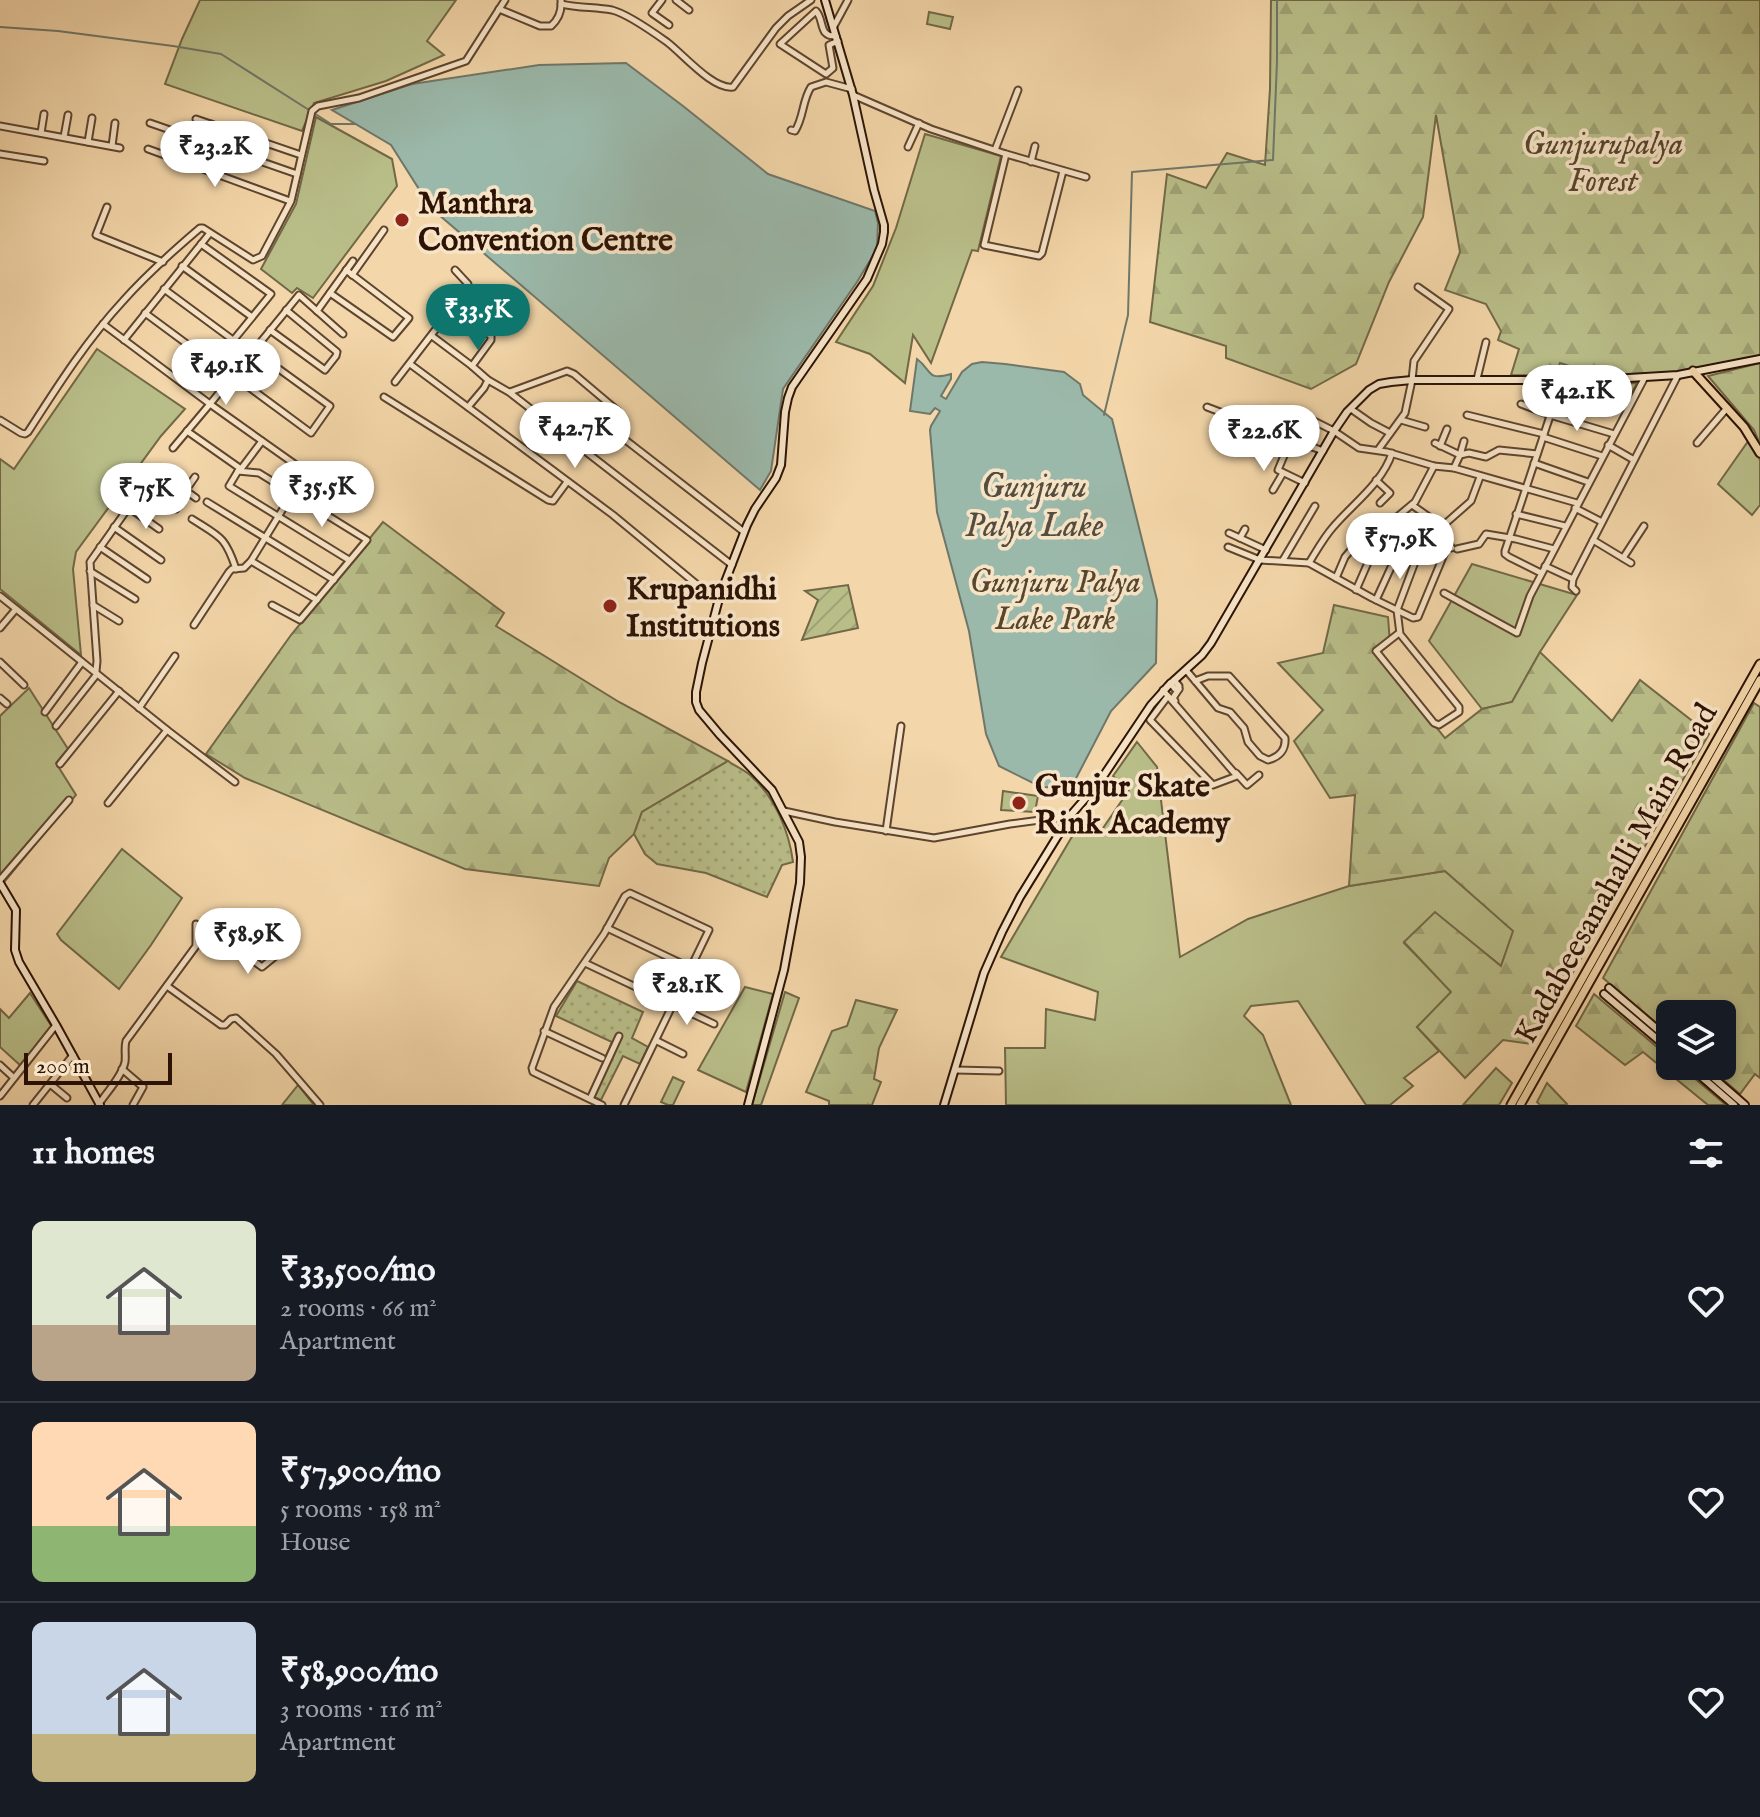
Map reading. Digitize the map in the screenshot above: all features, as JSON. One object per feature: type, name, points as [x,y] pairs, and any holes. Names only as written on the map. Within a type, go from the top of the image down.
[{"type":"main road","points":[[1693,371],[1750,434],[1760,453]]},
{"type":"main road","name":"Kadabeesanahalli Main Road","points":[[1520,1105],[1760,664]]},
{"type":"main road","name":"Kadabeesanahalli Main Road","points":[[1511,1105],[1760,680]]},
{"type":"street","points":[[0,420],[21,433],[28,432],[103,324],[200,228],[253,260],[262,256],[291,201],[312,111],[318,106],[359,98],[466,61],[505,0]]},
{"type":"street","points":[[662,0],[652,13],[669,25]]},
{"type":"street","points":[[676,0],[689,10]]},
{"type":"street","points":[[499,9],[540,26],[551,26],[557,21],[561,2],[576,8],[615,11],[667,42],[706,75],[728,88],[733,87],[776,28],[811,0]]},
{"type":"street","points":[[748,1105],[784,970],[800,883],[801,857],[799,842],[765,781],[720,735],[696,702],[698,678],[718,602],[744,532],[781,465],[785,412],[792,387],[867,279],[882,244],[884,225],[852,92],[825,0]]},
{"type":"street","points":[[834,26],[848,0]]},
{"type":"street","points":[[816,11],[825,34],[837,39],[829,45],[833,68],[826,74],[780,44],[816,11]]},
{"type":"street","points":[[791,130],[795,131],[802,118],[803,102],[811,87],[826,82],[931,129],[1086,177]]},
{"type":"street","points":[[995,150],[1018,90]]},
{"type":"street","points":[[41,134],[44,114]]},
{"type":"street","points":[[64,138],[68,115]]},
{"type":"street","points":[[88,142],[92,118]]},
{"type":"street","points":[[196,119],[301,155]]},
{"type":"street","points":[[112,146],[115,123]]},
{"type":"street","points":[[150,123],[297,174]]},
{"type":"street","points":[[908,147],[919,123]]},
{"type":"street","points":[[211,124],[216,155]]},
{"type":"street","points":[[0,126],[120,148]]},
{"type":"street","points":[[1031,162],[1035,146]]},
{"type":"street","points":[[148,149],[291,201]]},
{"type":"street","points":[[0,154],[44,161]]},
{"type":"street","points":[[1006,154],[984,245],[1039,256],[1063,171]]},
{"type":"street","points":[[107,207],[96,235],[163,262]]},
{"type":"street","points":[[352,275],[384,230]]},
{"type":"street","points":[[124,340],[210,233]]},
{"type":"street","points":[[145,313],[214,364],[271,294],[201,244]]},
{"type":"street","points":[[317,311],[353,261]]},
{"type":"street","points":[[182,266],[252,317]]},
{"type":"street","points":[[330,293],[393,337],[409,318],[346,270]]},
{"type":"street","points":[[395,382],[466,290],[468,284],[455,270]]},
{"type":"street","points":[[1377,451],[1401,420],[1408,405],[1414,361],[1449,309],[1418,287]]},
{"type":"street","points":[[164,289],[233,340]]},
{"type":"street","points":[[173,448],[299,295],[343,334]]},
{"type":"street","points":[[454,307],[491,336],[472,366]]},
{"type":"street","points":[[270,330],[325,370],[337,352],[286,310]]},
{"type":"street","points":[[103,324],[303,473],[251,561],[244,568],[229,572],[194,625]]},
{"type":"street","points":[[432,336],[732,565]]},
{"type":"street","points":[[1477,379],[1486,342]]},
{"type":"street","points":[[233,375],[311,433],[330,406],[254,351]]},
{"type":"street","points":[[1166,693],[1237,776],[1213,785],[1150,720],[1172,681],[1211,643],[1334,431],[1374,386],[1412,380],[1562,380],[1678,375],[1760,359]]},
{"type":"street","points":[[410,364],[613,515],[718,602]]},
{"type":"street","points":[[509,392],[567,371],[574,374],[619,412],[623,438],[744,532]]},
{"type":"street","points":[[1576,591],[1572,587],[1573,579],[1678,375]]},
{"type":"street","points":[[1444,593],[1517,633],[1541,573],[1645,377]]},
{"type":"street","points":[[468,407],[488,380]]},
{"type":"street","points":[[1541,573],[1505,554],[1562,380]]},
{"type":"street","points":[[384,397],[548,500],[553,501],[567,482]]},
{"type":"street","points":[[1521,404],[1614,434]]},
{"type":"street","points":[[1207,407],[1323,451]]},
{"type":"street","points":[[1697,443],[1727,408]]},
{"type":"street","points":[[1351,409],[1390,433]]},
{"type":"street","points":[[1467,415],[1602,456]]},
{"type":"street","points":[[1305,483],[1278,470],[1304,416],[1359,448],[1392,453],[1525,488],[1576,506],[1602,522]]},
{"type":"street","points":[[1401,420],[1425,427]]},
{"type":"street","points":[[1447,429],[1438,445],[1460,455],[1469,453],[1486,457],[1499,450],[1537,454]]},
{"type":"street","points":[[187,431],[240,470],[259,473],[367,540],[300,620],[272,605]]},
{"type":"street","points":[[262,441],[229,486],[350,561]]},
{"type":"street","points":[[1454,468],[1464,441]]},
{"type":"street","points":[[1608,445],[1634,460]]},
{"type":"street","points":[[1309,563],[1327,535],[1376,480],[1392,453]]},
{"type":"street","points":[[1534,463],[1588,482]]},
{"type":"street","points":[[1336,578],[1345,557],[1362,537],[1379,525],[1391,522],[1415,502],[1434,466]]},
{"type":"street","points":[[56,726],[96,673],[90,562],[155,470],[196,498]]},
{"type":"street","points":[[1273,490],[1283,473]]},
{"type":"street","points":[[186,490],[195,477]]},
{"type":"street","points":[[1399,633],[1376,651],[1434,723],[1439,725],[1459,712],[1459,707],[1399,633],[1397,610],[1418,554],[1439,528],[1471,501],[1480,477]]},
{"type":"street","points":[[1376,480],[1390,493],[1380,503]]},
{"type":"street","points":[[143,487],[176,509]]},
{"type":"street","points":[[207,502],[334,580]]},
{"type":"street","points":[[1412,505],[1439,528],[1455,549],[1479,544],[1486,534],[1554,549]]},
{"type":"street","points":[[1283,560],[1315,506]]},
{"type":"street","points":[[128,507],[159,529]]},
{"type":"street","points":[[1516,514],[1565,526]]},
{"type":"street","points":[[192,519],[222,538],[236,569]]},
{"type":"street","points":[[1623,558],[1644,526]]},
{"type":"street","points":[[114,527],[161,560]]},
{"type":"street","points":[[1240,538],[1245,529]]},
{"type":"street","points":[[1229,533],[1266,550]]},
{"type":"street","points":[[1593,540],[1631,563]]},
{"type":"street","points":[[100,547],[147,579]]},
{"type":"street","points":[[1228,547],[1260,560],[1309,563],[1413,618],[1418,617],[1445,552]]},
{"type":"street","points":[[1376,600],[1399,550]]},
{"type":"street","points":[[1356,590],[1370,558]]},
{"type":"street","points":[[251,561],[317,600]]},
{"type":"street","points":[[1545,566],[1573,579]]},
{"type":"street","points":[[90,571],[135,599]]},
{"type":"street","points":[[0,596],[235,782]]},
{"type":"street","points":[[93,605],[119,621]]},
{"type":"street","points":[[0,628],[16,609]]},
{"type":"street","points":[[139,708],[175,656]]},
{"type":"street","points":[[0,662],[24,685]]},
{"type":"street","points":[[45,712],[82,662]]},
{"type":"street","points":[[1186,670],[1195,681],[1218,708],[1230,712],[1244,728],[1248,742],[1260,756],[1268,760],[1284,750],[1285,738],[1229,676],[1208,676],[1195,681]]},
{"type":"street","points":[[1172,681],[1175,689],[1179,689],[1173,698],[1246,785],[1259,775]]},
{"type":"street","points":[[60,764],[119,691]]},
{"type":"street","points":[[944,1105],[979,986],[1020,897],[1070,816],[1098,784],[1151,705],[1166,693]]},
{"type":"street","points":[[0,698],[7,704]]},
{"type":"street","points":[[886,831],[901,726]]},
{"type":"street","points":[[108,803],[167,730]]},
{"type":"street","points":[[72,749],[79,754]]},
{"type":"street","points":[[69,800],[0,881],[16,910],[15,950],[19,962],[99,1104],[122,1069],[126,1041],[196,946],[196,924]]},
{"type":"street","points":[[784,811],[934,838],[1070,816]]},
{"type":"street","points":[[602,1105],[533,1072],[532,1068],[554,1007],[628,894],[709,930],[624,1105]]},
{"type":"street","points":[[607,928],[731,987]]},
{"type":"street","points":[[196,936],[205,932],[262,967],[284,949]]},
{"type":"street","points":[[585,963],[714,1024]]},
{"type":"street","points":[[167,986],[221,1025],[236,1018],[276,1054],[320,1105]]},
{"type":"street","points":[[1656,1029],[1607,991],[1656,1037]]},
{"type":"street","points":[[0,1096],[56,1025]]},
{"type":"street","points":[[544,1031],[602,1058]]},
{"type":"street","points":[[590,1099],[619,1036]]},
{"type":"street","points":[[657,1041],[683,1054]]},
{"type":"street","points":[[33,1105],[73,1055]]},
{"type":"street","points":[[0,1065],[14,1078]]},
{"type":"street","points":[[122,1069],[143,1087],[133,1105]]},
{"type":"street","points":[[955,1070],[999,1071]]},
{"type":"street","points":[[1705,1080],[1734,1105]]},
{"type":"street","points":[[1716,1080],[1745,1105]]},
{"type":"street","points":[[50,1084],[67,1098]]},
{"type":"green space","points":[[200,0],[456,0],[427,41],[444,55],[386,81],[314,103],[302,131],[165,84]]},
{"type":"green space","name":"Gunjurupalya Forest","points":[[1271,0],[1760,0],[1760,356],[1672,373],[1566,376],[1569,366],[1560,363],[1555,376],[1511,375],[1519,349],[1498,340],[1501,331],[1486,304],[1445,290],[1460,252],[1436,115],[1423,217],[1389,282],[1356,364],[1311,389],[1226,358],[1226,346],[1150,322],[1167,174],[1206,188],[1227,153],[1265,165]]},
{"type":"green space","points":[[929,12],[953,17],[950,29],[927,24]]},
{"type":"green space","points":[[316,117],[392,159],[397,186],[313,298],[297,288],[292,293],[261,269],[296,204]]},
{"type":"green space","points":[[925,134],[1001,156],[978,251],[972,250],[931,363],[913,335],[905,383],[870,354],[836,342],[873,286],[896,228]]},
{"type":"green space","points":[[97,349],[185,409],[161,436],[76,552],[73,569],[81,655],[0,589],[0,459],[14,469]]},
{"type":"green space","points":[[1760,363],[1760,444],[1754,430],[1708,376]]},
{"type":"green space","points":[[1637,383],[1623,411],[1599,399],[1593,385]]},
{"type":"green space","points":[[1749,440],[1760,460],[1760,505],[1752,515],[1718,484]]},
{"type":"green space","points":[[383,522],[504,613],[496,626],[619,702],[728,761],[642,812],[634,834],[609,858],[599,886],[465,869],[245,778],[206,754],[291,635]]},
{"type":"green space","points":[[1472,564],[1577,595],[1512,702],[1482,709],[1429,641]]},
{"type":"green space","points":[[848,585],[858,628],[802,640],[818,600],[805,591]]},
{"type":"green space","points":[[1334,605],[1388,617],[1390,644],[1378,654],[1445,738],[1482,709],[1512,702],[1540,652],[1612,721],[1640,680],[1709,734],[1532,1044],[1503,1040],[1465,1078],[1417,1027],[1451,992],[1404,942],[1435,912],[1501,966],[1513,931],[1445,871],[1349,886],[1355,795],[1330,798],[1294,741],[1323,710],[1278,663],[1323,653]]},
{"type":"green space","points":[[29,688],[68,749],[56,763],[76,795],[5,881],[0,876],[0,716]]},
{"type":"green space","points":[[1754,703],[1760,707],[1760,1078],[1755,1074],[1740,1094],[1724,1080],[1736,1080],[1736,1000],[1656,1000],[1656,1023],[1603,978]]},
{"type":"green space","points":[[1137,742],[1157,767],[1180,957],[1248,919],[1349,886],[1445,871],[1514,931],[1501,966],[1435,913],[1404,943],[1452,992],[1417,1027],[1439,1051],[1404,1078],[1413,1086],[1390,1105],[1366,1105],[1298,1001],[1251,1006],[1244,1016],[1263,1035],[1291,1105],[1006,1105],[1005,1048],[1045,1048],[1046,1009],[1095,1020],[1098,992],[1001,957],[1083,818],[1101,831],[1129,790],[1113,776]]},
{"type":"green space","points":[[728,761],[750,775],[767,794],[788,838],[793,862],[782,865],[767,897],[706,873],[657,864],[645,854],[634,834],[642,812]]},
{"type":"green space","name":"Gunjur Skate Rink Academy","points":[[1003,791],[1038,796],[1035,812],[1001,810]]},
{"type":"green space","points":[[122,849],[182,898],[119,989],[57,934]]},
{"type":"green space","points":[[577,981],[643,1012],[632,1038],[648,1047],[640,1064],[623,1056],[601,1100],[589,1095],[612,1042],[556,1016]]},
{"type":"green space","points":[[745,987],[773,994],[746,1092],[698,1070]]},
{"type":"green space","points":[[785,992],[799,998],[761,1105],[752,1105]]},
{"type":"green space","points":[[30,993],[52,1027],[21,1066],[0,1047],[0,1009],[9,1018]]},
{"type":"green space","points":[[1594,994],[1656,1046],[1656,1063],[1643,1052],[1625,1065],[1576,1026]]},
{"type":"green space","points":[[856,1000],[897,1010],[879,1048],[874,1079],[881,1082],[872,1105],[829,1105],[829,1101],[806,1092],[832,1031],[847,1026]]},
{"type":"green space","points":[[1496,1068],[1512,1083],[1499,1105],[1463,1105]]},
{"type":"green space","points":[[673,1077],[684,1082],[673,1105],[668,1105],[661,1102]]},
{"type":"green space","points":[[1677,1080],[1697,1080],[1726,1105],[1708,1105]]},
{"type":"green space","points":[[1547,1083],[1567,1104],[1540,1105],[1537,1102]]},
{"type":"green space","points":[[298,1085],[314,1105],[282,1105]]},
{"type":"water","points":[[626,63],[768,174],[875,211],[877,249],[783,389],[771,471],[760,490],[431,208],[391,145],[332,110],[412,84],[539,65]]},
{"type":"water","name":"Gunjuru Palya Lake","points":[[917,359],[933,375],[951,374],[941,396],[946,399],[962,372],[972,364],[1005,364],[1064,372],[1080,384],[1083,395],[1112,419],[1157,600],[1156,663],[1111,711],[1071,788],[1041,787],[999,766],[986,734],[969,631],[937,512],[930,430],[940,411],[935,408],[930,414],[910,411]]},
{"type":"waterway","points":[[1104,415],[1128,315],[1132,172],[1273,160],[1277,0]]},
{"type":"waterway","points":[[0,27],[58,31],[221,54],[309,110]]},
{"type":"waterway","points":[[314,113],[331,124],[355,124]]},
{"type":"place","name":"Manthra Convention Centre","points":[[402,220]]},
{"type":"place","name":"Krupanidhi Institutions","points":[[610,606]]},
{"type":"place","name":"Gunjur Skate Rink Academy","points":[[1019,803]]},
{"type":"park label","name":"Gunjuru Palya Lake Park","points":[[1055,600]]}]
